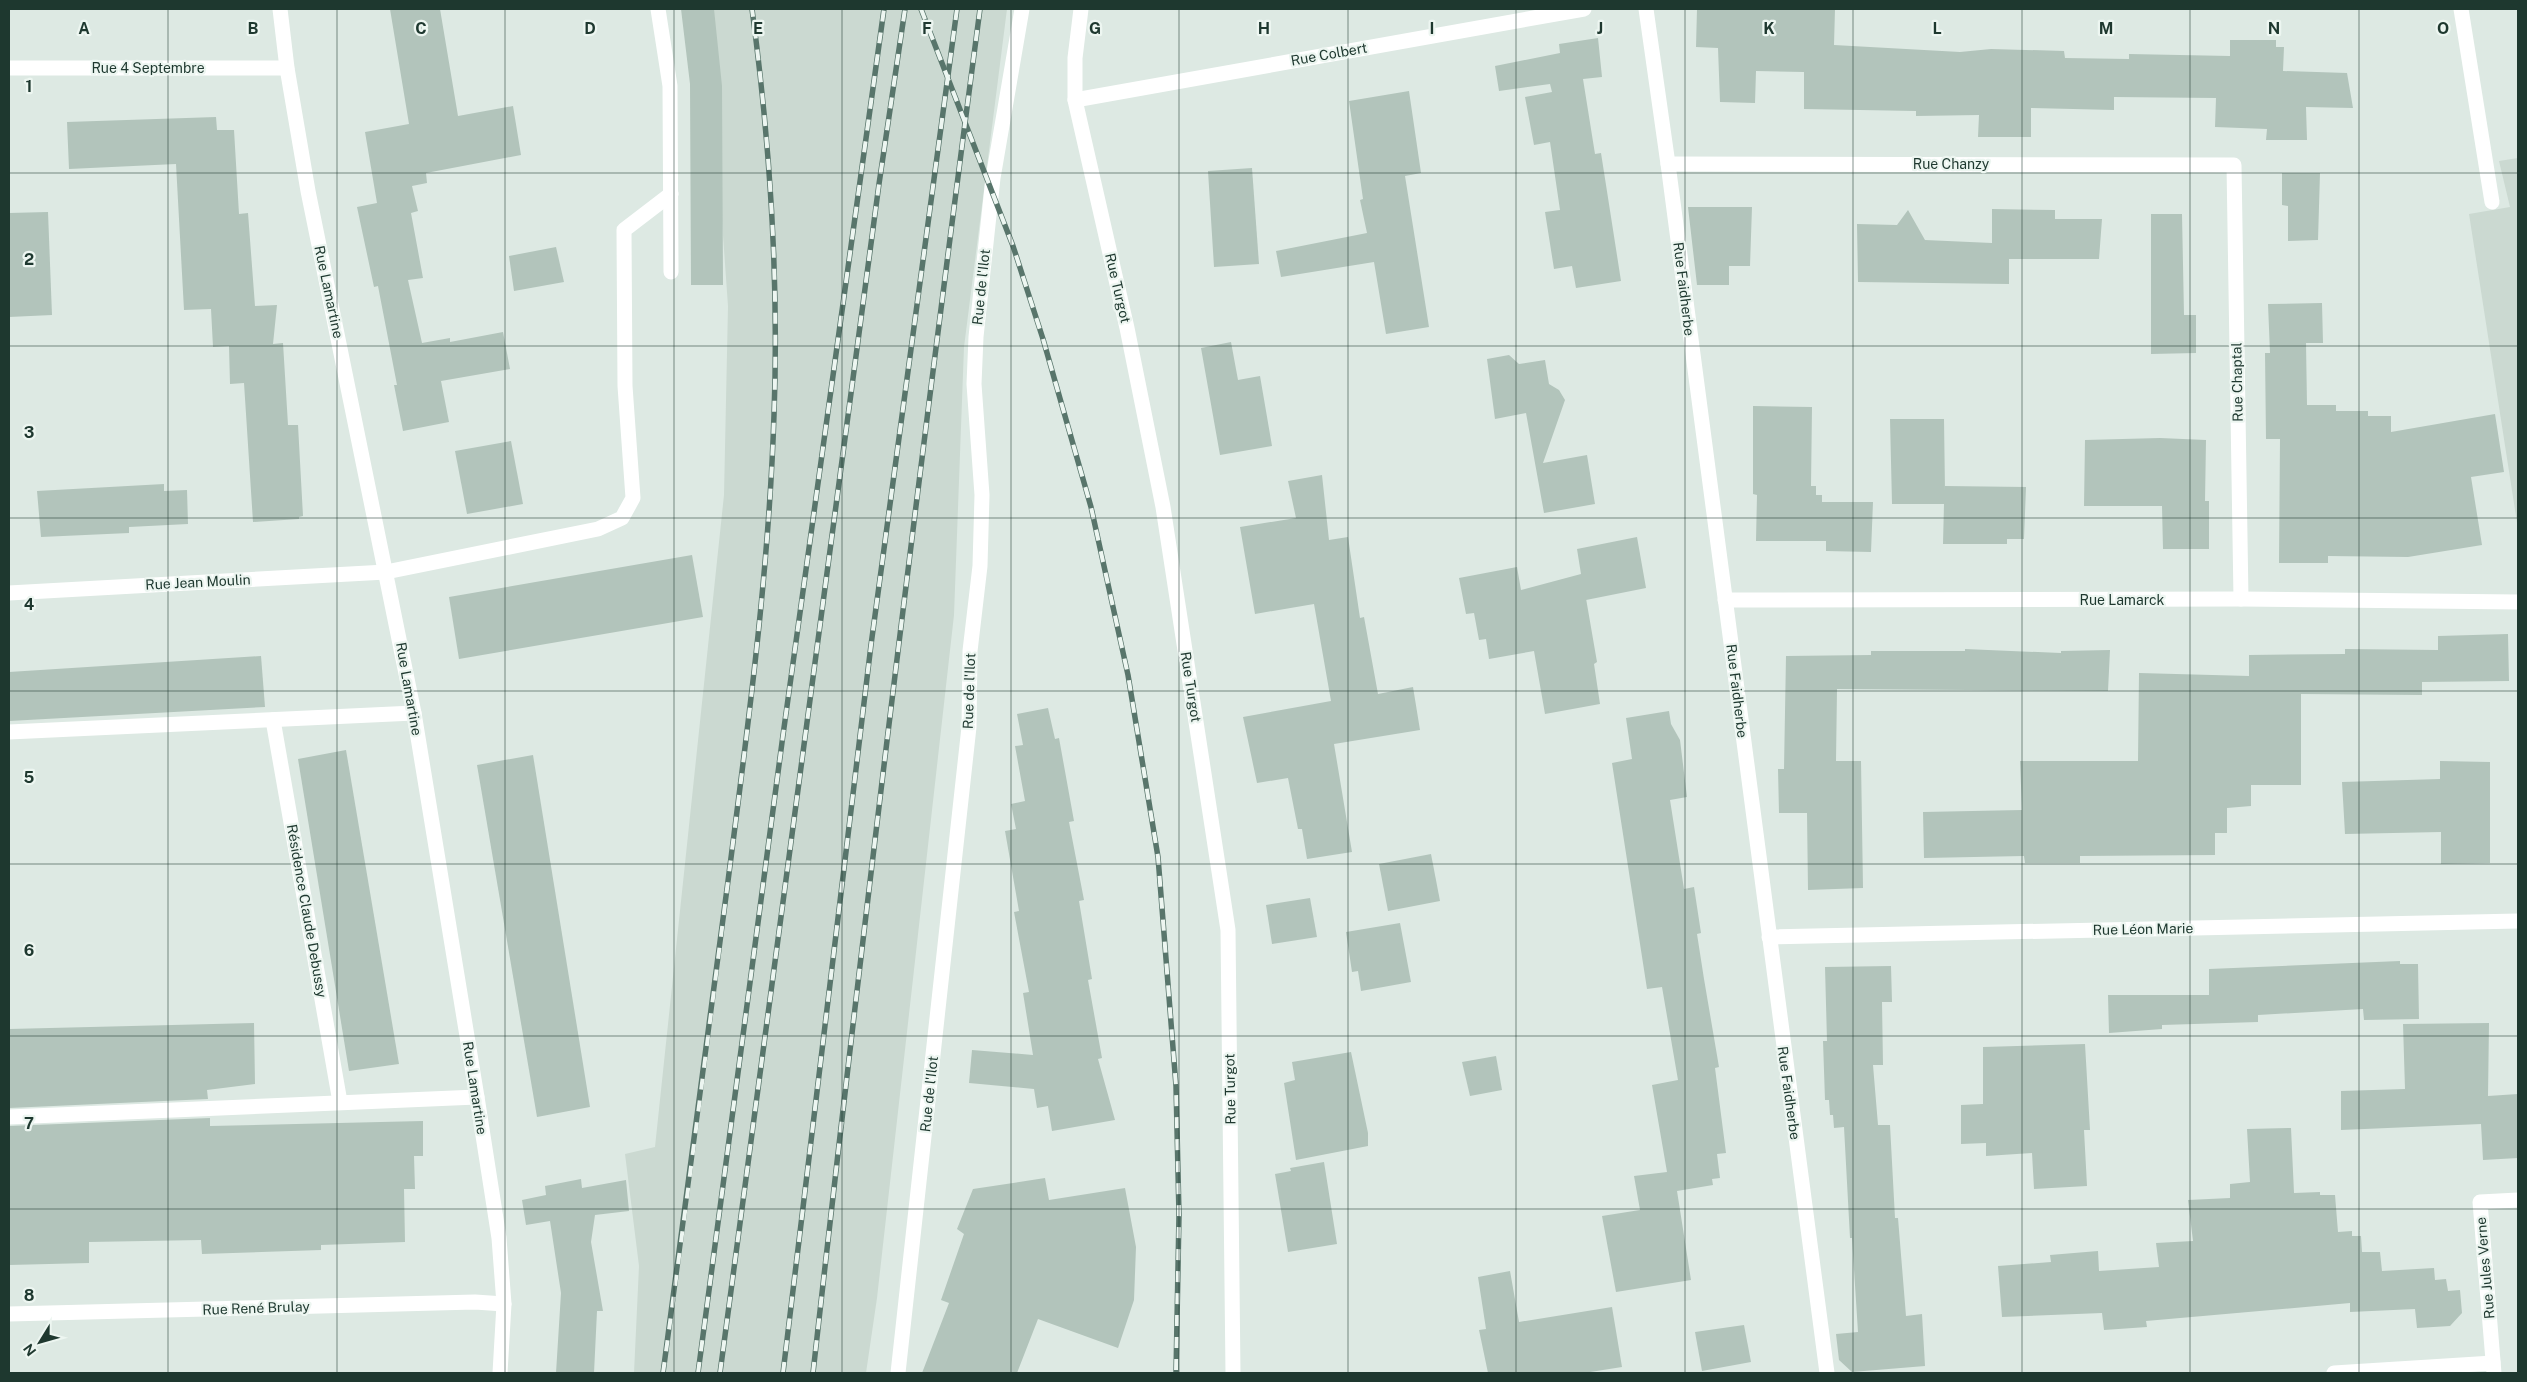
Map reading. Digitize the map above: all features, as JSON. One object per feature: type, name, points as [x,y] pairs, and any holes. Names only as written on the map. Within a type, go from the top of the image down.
[{"type":"street","name":"Rue Lamartine","points":[[280,9],[287,68],[308,191],[414,713],[477,1097],[499,1238],[504,1304],[500,1373]]},
{"type":"street","points":[[658,9],[670,86],[671,272]]},
{"type":"street","name":"Rue de l'Ilot","points":[[898,1373],[969,727],[970,651],[980,566],[982,495],[974,384],[978,318],[993,178],[1022,9]]},
{"type":"street","name":"Rue Turgot","points":[[1081,9],[1075,58],[1075,100],[1127,328],[1163,507],[1228,930],[1233,1373]]},
{"type":"street","name":"Rue Colbert","points":[[1075,100],[1584,9]]},
{"type":"street","name":"Rue Faidherbe","points":[[1646,9],[1827,1373]]},
{"type":"street","points":[[2461,9],[2492,202]]},
{"type":"street","name":"Rue 4 Septembre","points":[[9,68],[287,68]]},
{"type":"street","name":"Rue Chanzy","points":[[1668,164],[2234,165]]},
{"type":"street","name":"Rue Chaptal","points":[[2234,165],[2241,599]]},
{"type":"street","name":"Rue Jean Moulin","points":[[9,593],[386,572],[598,529],[622,518],[632,498],[625,386],[624,230],[670,194]]},
{"type":"street","name":"Rue Lamarck","points":[[1725,600],[2241,599],[2518,602]]},
{"type":"street","points":[[9,732],[414,713]]},
{"type":"street","name":"Résidence Claude Debussy","points":[[273,720],[340,1102]]},
{"type":"street","name":"Rue Léon Marie","points":[[1768,937],[2518,921]]},
{"type":"street","points":[[9,1117],[477,1097]]},
{"type":"street","name":"Rue Jules Verne","points":[[2494,1368],[2480,1202],[2518,1200]]},
{"type":"street","name":"Rue René Brulay","points":[[9,1314],[475,1302],[504,1304]]},
{"type":"street","points":[[2334,1373],[2494,1368]]},
{"type":"shaded area","points":[[707,9],[1007,9],[964,347],[954,615],[877,1298],[866,1373],[634,1373],[639,1266],[625,1154],[655,1147],[724,495],[728,306]]},
{"type":"shaded area","points":[[2518,158],[2518,529],[2469,214],[2510,207],[2499,161]]},
{"type":"building","points":[[390,9],[440,9],[458,116],[513,106],[521,155],[426,173],[427,183],[412,186],[418,211],[411,213],[423,278],[408,280],[422,343],[450,338],[450,342],[503,332],[510,369],[441,381],[449,422],[403,431],[394,385],[397,385],[378,286],[374,287],[357,207],[377,203],[365,132],[409,124]]},
{"type":"building","points":[[681,9],[714,9],[722,86],[723,285],[691,285],[690,84]]},
{"type":"building","points":[[1697,9],[1835,9],[1834,45],[1960,52],[1991,49],[2064,51],[2065,58],[2129,59],[2129,54],[2230,56],[2230,40],[2276,40],[2276,47],[2284,47],[2283,71],[2347,73],[2353,108],[2306,107],[2307,140],[2266,140],[2267,129],[2215,127],[2216,98],[2114,97],[2114,110],[2031,108],[2031,137],[1978,137],[1979,115],[1916,116],[1916,111],[1804,109],[1804,72],[1756,71],[1755,103],[1720,102],[1718,48],[1696,47]]},
{"type":"building","points":[[1598,38],[1602,77],[1583,79],[1595,154],[1601,153],[1621,281],[1576,288],[1572,266],[1554,269],[1545,212],[1560,210],[1550,142],[1534,145],[1525,97],[1552,92],[1550,84],[1499,91],[1495,66],[1560,53],[1559,44]]},
{"type":"building","points":[[1409,91],[1421,173],[1405,176],[1429,327],[1386,334],[1374,262],[1281,277],[1276,251],[1367,233],[1360,200],[1363,199],[1349,101]]},
{"type":"building","points":[[216,117],[217,130],[234,130],[239,214],[248,213],[255,306],[277,305],[273,344],[283,343],[288,425],[298,425],[303,516],[299,517],[299,519],[253,522],[244,383],[230,384],[229,346],[213,347],[211,309],[184,310],[176,164],[69,169],[67,122]]},
{"type":"building","points":[[1252,168],[1259,264],[1214,267],[1208,171]]},
{"type":"building","points":[[2282,173],[2320,173],[2318,240],[2288,241],[2288,206],[2282,205]]},
{"type":"building","points":[[1688,207],[1752,207],[1750,266],[1729,266],[1729,285],[1697,285]]},
{"type":"building","points":[[1992,209],[2055,210],[2055,219],[2102,219],[2099,259],[2009,259],[2009,284],[1858,282],[1857,224],[1897,225],[1908,210],[1925,240],[1992,243]]},
{"type":"building","points":[[48,212],[52,315],[9,317],[9,213]]},
{"type":"building","points":[[2151,214],[2182,214],[2184,315],[2196,315],[2196,353],[2151,354]]},
{"type":"building","points":[[556,247],[564,282],[514,291],[509,256]]},
{"type":"building","points":[[2322,303],[2323,343],[2306,343],[2307,405],[2336,405],[2336,411],[2368,411],[2368,416],[2391,416],[2391,432],[2495,414],[2504,472],[2471,477],[2482,545],[2408,557],[2328,556],[2328,563],[2279,563],[2280,439],[2266,439],[2265,353],[2270,353],[2268,304]]},
{"type":"building","points":[[1231,342],[1238,380],[1260,376],[1272,446],[1220,455],[1201,348]]},
{"type":"building","points":[[1509,355],[1519,364],[1545,360],[1549,384],[1559,390],[1565,400],[1543,463],[1587,455],[1595,504],[1544,513],[1526,413],[1495,419],[1487,359]]},
{"type":"building","points":[[1753,406],[1812,407],[1811,486],[1816,486],[1816,495],[1822,495],[1822,502],[1873,502],[1871,552],[1826,551],[1826,541],[1756,541],[1757,495],[1753,494]]},
{"type":"building","points":[[1890,419],[1944,419],[1945,492],[1945,486],[2026,487],[2024,539],[2007,539],[2007,544],[1943,544],[1944,504],[1892,504]]},
{"type":"building","points":[[2160,438],[2206,440],[2205,501],[2209,501],[2209,549],[2163,549],[2162,506],[2084,506],[2085,440]]},
{"type":"building","points":[[511,441],[523,504],[467,514],[455,451]]},
{"type":"building","points":[[1322,475],[1329,540],[1348,537],[1360,618],[1364,617],[1378,694],[1413,687],[1420,730],[1334,744],[1352,852],[1307,859],[1302,829],[1298,829],[1288,778],[1257,783],[1243,717],[1331,701],[1314,604],[1255,614],[1240,527],[1296,518],[1288,481]]},
{"type":"building","points":[[164,484],[164,491],[187,490],[188,524],[129,527],[129,533],[41,537],[37,491]]},
{"type":"building","points":[[1637,537],[1646,588],[1586,600],[1597,662],[1594,664],[1600,704],[1545,714],[1534,651],[1489,659],[1486,639],[1479,640],[1474,613],[1466,614],[1459,578],[1517,567],[1521,590],[1581,574],[1577,549]]},
{"type":"building","points":[[692,555],[703,617],[459,659],[449,597]]},
{"type":"building","points":[[2508,634],[2509,681],[2422,682],[2422,695],[2301,694],[2301,785],[2251,785],[2251,806],[2227,808],[2227,833],[2215,833],[2215,855],[2080,856],[2080,863],[2025,863],[2024,856],[1924,858],[1923,812],[2022,810],[2020,761],[2138,761],[2139,673],[2249,676],[2249,655],[2345,654],[2345,649],[2438,650],[2438,636]]},
{"type":"building","points":[[1965,649],[2061,653],[2061,651],[2110,650],[2108,691],[1837,689],[1836,761],[1861,761],[1863,888],[1808,890],[1807,813],[1779,813],[1778,769],[1784,769],[1786,656],[1871,655],[1871,651],[1965,651]]},
{"type":"building","points":[[261,656],[265,707],[9,721],[9,672]]},
{"type":"building","points":[[1048,708],[1055,739],[1059,738],[1074,821],[1069,822],[1084,900],[1079,901],[1092,979],[1088,980],[1102,1058],[1098,1059],[1115,1120],[1052,1131],[1048,1106],[1037,1108],[1034,1089],[969,1083],[972,1050],[1033,1055],[1023,993],[1029,992],[1014,912],[1019,911],[1005,831],[1016,829],[1011,804],[1025,801],[1015,746],[1023,745],[1017,714]]},
{"type":"building","points":[[1669,711],[1671,724],[1680,740],[1687,797],[1670,800],[1684,889],[1694,887],[1701,933],[1697,934],[1719,1067],[1715,1068],[1726,1153],[1717,1154],[1720,1178],[1712,1179],[1713,1185],[1677,1191],[1691,1280],[1616,1292],[1602,1216],[1640,1210],[1634,1176],[1667,1172],[1652,1085],[1678,1080],[1662,987],[1647,989],[1612,763],[1632,759],[1626,718]]},
{"type":"building","points":[[346,750],[399,1064],[349,1071],[298,759]]},
{"type":"building","points":[[533,755],[590,1107],[537,1117],[477,765]]},
{"type":"building","points":[[2440,761],[2490,762],[2490,863],[2441,864],[2441,832],[2345,834],[2342,782],[2440,779]]},
{"type":"building","points":[[1431,854],[1440,901],[1388,911],[1379,864]]},
{"type":"building","points":[[1310,898],[1317,937],[1272,944],[1266,905]]},
{"type":"building","points":[[1400,923],[1411,982],[1361,991],[1358,971],[1352,972],[1346,932]]},
{"type":"building","points":[[2400,961],[2400,964],[2418,964],[2419,1019],[2364,1020],[2363,1009],[2258,1015],[2258,1022],[2162,1025],[2162,1029],[2109,1033],[2108,995],[2209,995],[2209,969]]},
{"type":"building","points":[[1891,966],[1892,1002],[1882,1002],[1883,1065],[1873,1065],[1878,1125],[1890,1125],[1895,1218],[1898,1218],[1906,1316],[1922,1314],[1925,1366],[1852,1372],[1839,1360],[1836,1334],[1858,1332],[1852,1238],[1850,1238],[1844,1127],[1834,1128],[1833,1115],[1830,1115],[1829,1100],[1825,1100],[1823,1041],[1827,1041],[1825,967]]},
{"type":"building","points":[[254,1023],[255,1084],[207,1090],[208,1099],[9,1108],[9,1029]]},
{"type":"building","points":[[2489,1023],[2488,1096],[2518,1094],[2518,1158],[2483,1160],[2481,1124],[2341,1130],[2341,1091],[2405,1089],[2403,1024]]},
{"type":"building","points":[[2085,1044],[2090,1130],[2084,1130],[2087,1186],[2034,1189],[2032,1153],[1986,1156],[1986,1143],[1961,1144],[1961,1105],[1983,1104],[1983,1047]]},
{"type":"building","points":[[1351,1052],[1368,1133],[1368,1146],[1296,1160],[1284,1083],[1295,1080],[1292,1062]]},
{"type":"building","points":[[1496,1056],[1502,1090],[1470,1096],[1462,1062]]},
{"type":"building","points":[[210,1118],[210,1126],[423,1121],[423,1156],[414,1156],[415,1189],[404,1189],[405,1242],[321,1245],[321,1250],[202,1254],[201,1240],[89,1242],[89,1263],[9,1265],[9,1126]]},
{"type":"building","points":[[2291,1128],[2294,1193],[2320,1192],[2320,1195],[2335,1195],[2338,1232],[2352,1231],[2352,1236],[2361,1236],[2362,1252],[2380,1252],[2382,1271],[2434,1268],[2435,1280],[2446,1279],[2448,1291],[2460,1290],[2462,1313],[2450,1326],[2417,1328],[2415,1309],[2350,1312],[2350,1303],[2146,1321],[2147,1327],[2104,1330],[2102,1313],[2002,1317],[1998,1266],[2051,1262],[2050,1255],[2098,1251],[2099,1271],[2159,1267],[2156,1243],[2193,1241],[2188,1200],[2230,1198],[2230,1184],[2250,1182],[2247,1129]]},
{"type":"building","points":[[1324,1162],[1337,1244],[1288,1252],[1275,1174],[1291,1171],[1290,1168]]},
{"type":"building","points":[[1045,1178],[1049,1200],[1125,1188],[1136,1247],[1134,1300],[1118,1348],[1038,1319],[1017,1373],[922,1373],[949,1303],[941,1300],[964,1234],[957,1229],[973,1189]]},
{"type":"building","points":[[581,1179],[582,1188],[626,1180],[629,1211],[595,1215],[591,1242],[603,1311],[597,1311],[594,1373],[556,1373],[561,1293],[550,1221],[526,1225],[522,1200],[546,1195],[545,1186]]},
{"type":"building","points":[[1510,1271],[1519,1322],[1612,1307],[1622,1367],[1584,1373],[1488,1373],[1479,1330],[1486,1329],[1478,1277]]},
{"type":"building","points":[[1744,1325],[1751,1362],[1702,1371],[1695,1332]]},
{"type":"railway","points":[[663,1373],[750,707],[768,532],[774,415],[774,262],[764,110],[752,9]]},
{"type":"railway","points":[[698,1373],[783,735],[884,9]]},
{"type":"railway","points":[[720,1373],[879,184],[905,9]]},
{"type":"railway","points":[[921,9],[1013,246],[1043,339],[1091,507],[1128,675],[1158,857],[1176,1086],[1179,1215],[1176,1373]]},
{"type":"railway","points":[[783,1373],[871,645],[957,9]]},
{"type":"railway","points":[[813,1373],[893,691],[980,9]]}]
